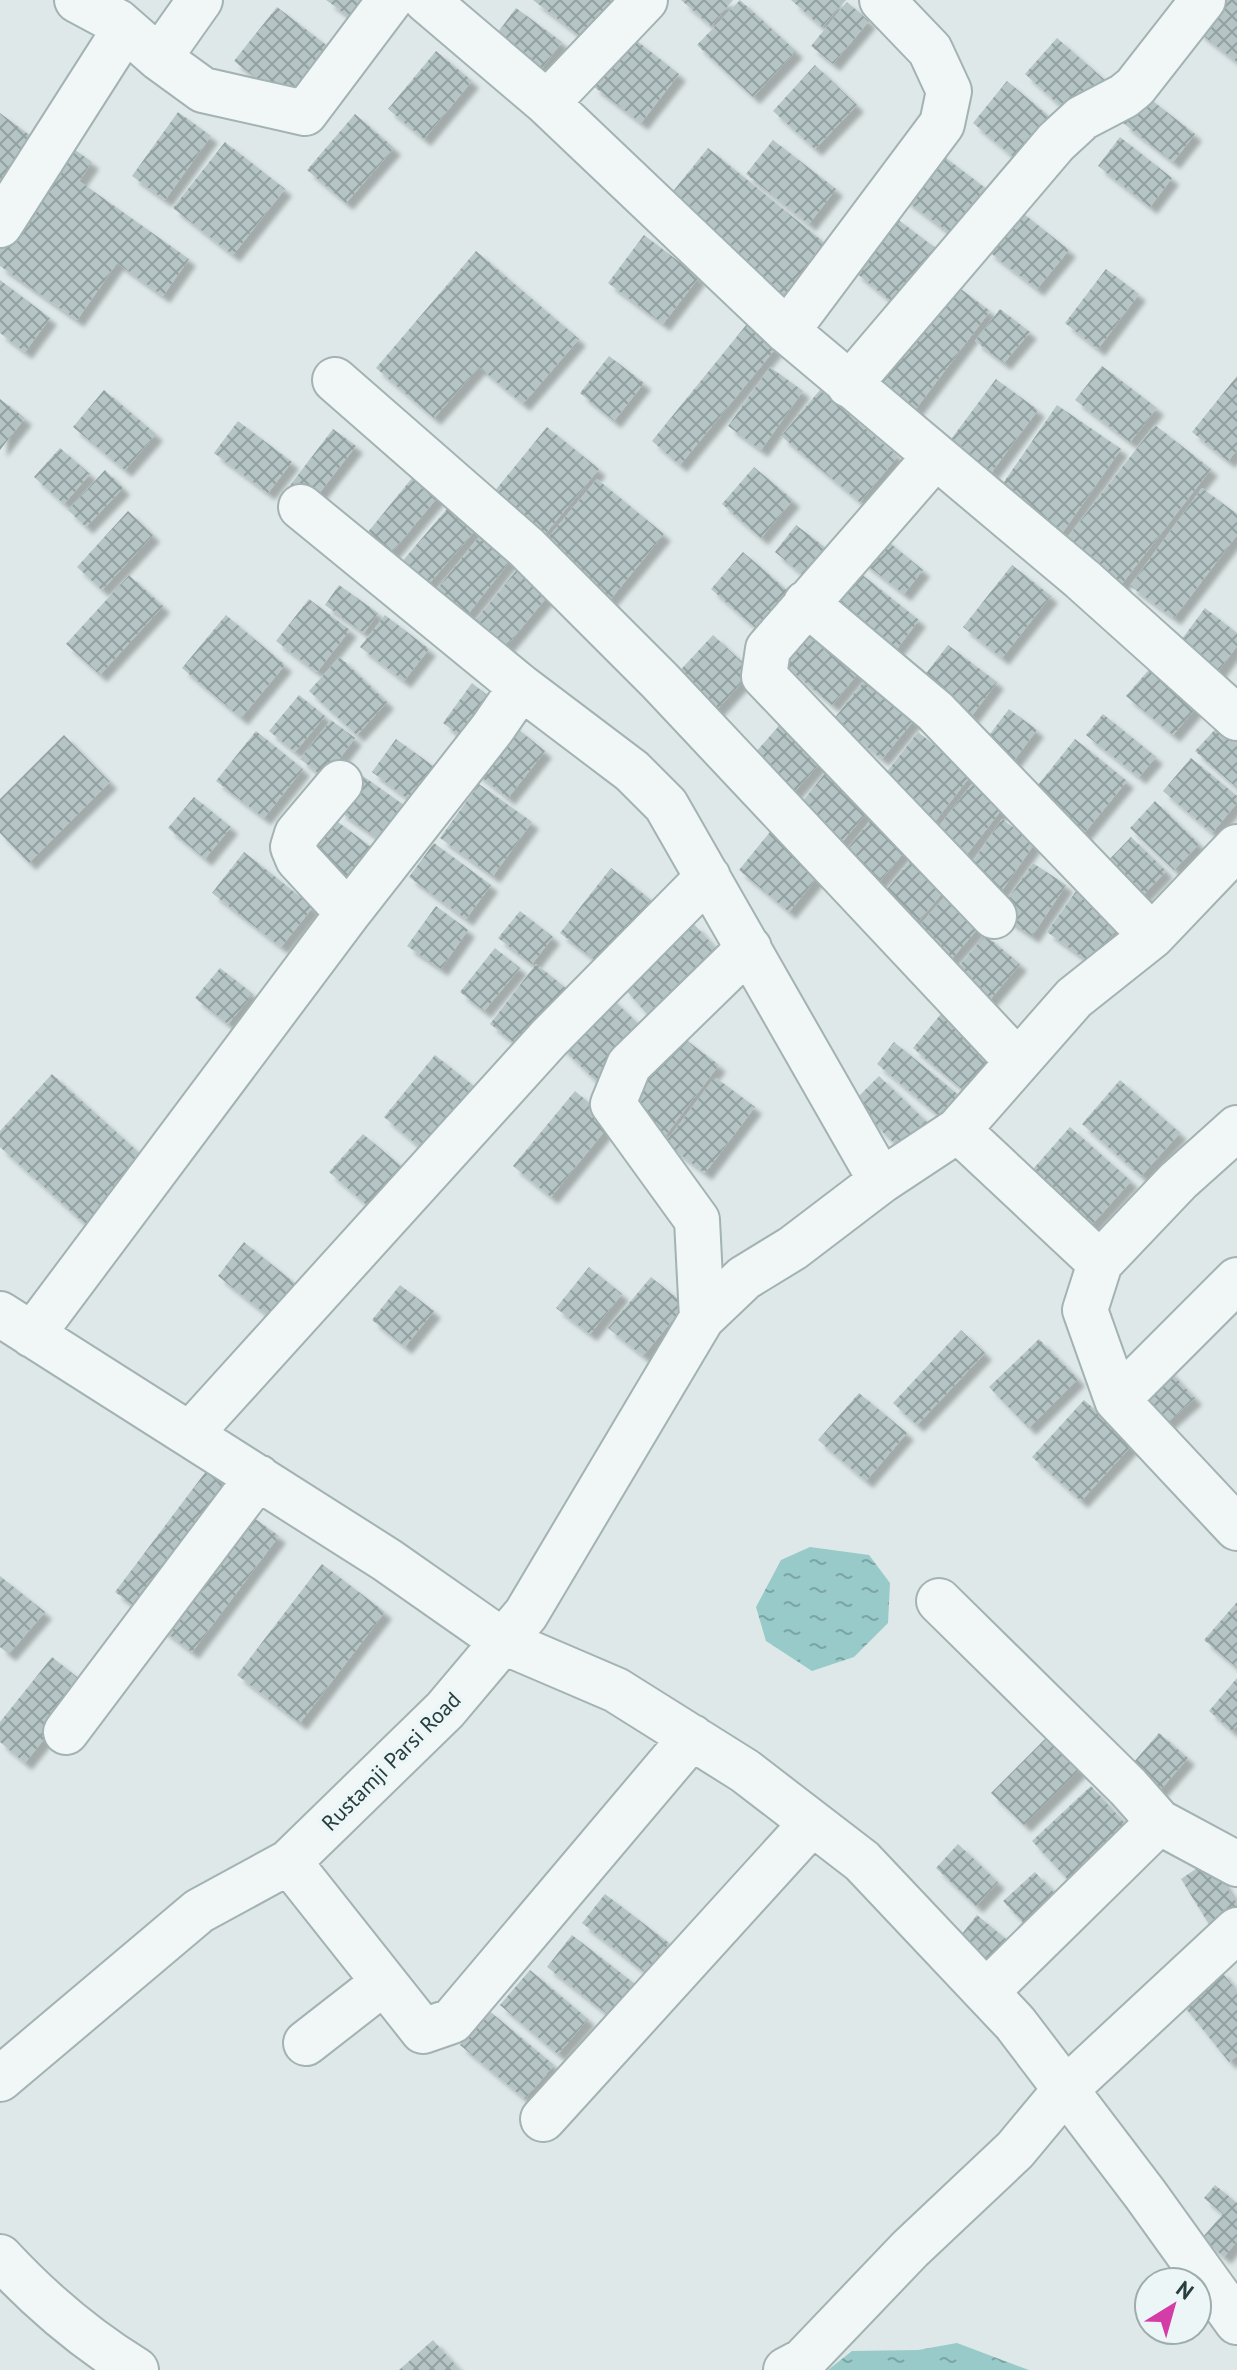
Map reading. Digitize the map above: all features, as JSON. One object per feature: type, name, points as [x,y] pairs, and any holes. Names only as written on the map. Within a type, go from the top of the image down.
[{"type":"street","points":[[77,0],[125,29],[203,90],[305,113],[390,0]]},
{"type":"street","points":[[159,58],[200,0]]},
{"type":"street","points":[[426,0],[547,103],[787,331],[934,458],[1082,579],[1237,718]]},
{"type":"street","points":[[547,103],[645,0]]},
{"type":"street","points":[[787,331],[942,124],[949,91],[930,50],[882,0]]},
{"type":"street","points":[[849,385],[1063,135],[1082,118],[1135,87],[1203,0]]},
{"type":"street","points":[[0,225],[125,29]]},
{"type":"street","points":[[335,380],[526,547],[649,669],[1017,1061]]},
{"type":"street","points":[[934,458],[768,649],[764,676],[994,916]]},
{"type":"street","points":[[301,507],[521,687],[632,771],[666,805],[881,1181]]},
{"type":"street","points":[[806,603],[935,711],[1152,936]]},
{"type":"street","points":[[521,687],[492,729],[348,913],[16,1325],[387,1560],[504,1642],[616,1690],[692,1737],[745,1771],[862,1861],[1015,2023],[1234,2311]]},
{"type":"street","points":[[340,783],[297,834],[293,847],[298,859],[348,913]]},
{"type":"street","name":"Rustamji Parsi Road","points":[[0,2079],[199,1911],[289,1862],[445,1710],[526,1614],[692,1335],[744,1278],[793,1248],[881,1181],[958,1130],[1074,998],[1152,936],[1237,847]]},
{"type":"street","points":[[190,1434],[549,1038],[708,877]]},
{"type":"street","points":[[692,1335],[697,1220],[613,1104],[629,1065],[749,948]]},
{"type":"street","points":[[1237,1128],[1178,1181],[1100,1263],[1085,1310],[1117,1400],[1237,1528]]},
{"type":"street","points":[[958,1130],[1100,1263]]},
{"type":"street","points":[[1117,1400],[1237,1280]]},
{"type":"street","points":[[66,1732],[258,1477]]},
{"type":"street","points":[[939,1601],[1128,1787],[1159,1822],[1237,1864]]},
{"type":"street","points":[[289,1862],[423,2031],[452,2021],[692,1737]]},
{"type":"street","points":[[986,1992],[1159,1822]]},
{"type":"street","points":[[543,2119],[812,1823]]},
{"type":"street","points":[[786,2370],[803,2361],[910,2249],[1015,2150],[1065,2090],[1237,1930]]},
{"type":"street","points":[[306,2043],[383,1983]]},
{"type":"street","points":[[0,2257],[22,2281],[115,2357],[136,2370]]},
{"type":"water","points":[[810,1547],[869,1555],[890,1583],[888,1623],[854,1657],[812,1671],[766,1641],[756,1607],[781,1560]]},
{"type":"water","points":[[957,2343],[1029,2370],[828,2370],[852,2351],[918,2350]]},
{"type":"building","points":[[326,0],[374,0],[358,23]]},
{"type":"building","points":[[533,0],[615,0],[584,39]]},
{"type":"building","points":[[681,0],[733,0],[711,26]]},
{"type":"building","points":[[740,0],[796,51],[753,97],[697,45]]},
{"type":"building","points":[[791,0],[846,0],[822,27]]},
{"type":"building","points":[[1221,0],[1237,0],[1237,62],[1197,31]]},
{"type":"building","points":[[847,2],[869,21],[833,64],[811,46]]},
{"type":"building","points":[[277,7],[334,51],[291,106],[234,61]]},
{"type":"building","points":[[516,8],[562,42],[535,77],[490,43]]},
{"type":"building","points":[[632,37],[679,74],[641,123],[593,86]]},
{"type":"building","points":[[1057,38],[1106,81],[1074,118],[1025,74]]},
{"type":"building","points":[[436,51],[472,81],[424,139],[388,109]]},
{"type":"building","points":[[815,65],[857,105],[815,149],[773,111]]},
{"type":"building","points":[[1007,81],[1057,123],[1023,165],[973,123]]},
{"type":"building","points":[[1145,95],[1195,134],[1173,162],[1123,123]]},
{"type":"building","points":[[178,112],[211,136],[165,200],[132,176]]},
{"type":"building","points":[[0,113],[32,137],[0,181]]},
{"type":"building","points":[[355,114],[394,148],[346,203],[307,170]]},
{"type":"building","points":[[1120,137],[1172,178],[1150,207],[1098,166]]},
{"type":"building","points":[[773,140],[836,189],[809,224],[746,174]]},
{"type":"building","points":[[225,142],[285,189],[233,255],[173,208]]},
{"type":"building","points":[[71,147],[92,162],[79,181],[189,259],[163,296],[117,263],[77,320],[0,266],[0,248]]},
{"type":"building","points":[[708,148],[826,244],[780,300],[662,205]]},
{"type":"building","points":[[938,152],[997,197],[963,243],[903,198]]},
{"type":"building","points":[[1019,210],[1069,250],[1037,289],[988,251]]},
{"type":"building","points":[[896,218],[942,253],[899,308],[855,272]]},
{"type":"building","points":[[644,235],[699,277],[663,324],[608,283]]},
{"type":"building","points":[[476,251],[579,339],[523,404],[479,367],[434,418],[376,368]]},
{"type":"building","points":[[1106,269],[1139,294],[1098,349],[1065,323]]},
{"type":"building","points":[[0,280],[50,318],[25,352],[0,333]]},
{"type":"building","points":[[950,281],[990,311],[915,410],[875,379]]},
{"type":"building","points":[[1000,309],[1030,332],[1004,363],[975,341]]},
{"type":"building","points":[[747,324],[776,348],[680,465],[652,441]]},
{"type":"building","points":[[609,356],[644,383],[614,421],[580,393]]},
{"type":"building","points":[[1102,366],[1157,408],[1130,442],[1075,400]]},
{"type":"building","points":[[770,367],[803,391],[761,450],[728,426]]},
{"type":"building","points":[[1237,376],[1237,450],[1228,461],[1192,432]]},
{"type":"building","points":[[996,379],[1038,410],[991,473],[949,442]]},
{"type":"building","points":[[104,390],[156,434],[125,470],[73,427]]},
{"type":"building","points":[[820,390],[898,456],[860,502],[781,436]]},
{"type":"building","points":[[0,399],[25,418],[0,450]]},
{"type":"building","points":[[1057,405],[1121,449],[1058,539],[995,495]]},
{"type":"building","points":[[238,421],[292,462],[268,493],[214,453]]},
{"type":"building","points":[[1155,425],[1211,469],[1117,590],[1060,547]]},
{"type":"building","points":[[547,427],[599,469],[536,545],[485,503]]},
{"type":"building","points":[[333,429],[356,446],[310,505],[288,488]]},
{"type":"building","points":[[60,448],[90,474],[64,504],[34,477]]},
{"type":"building","points":[[754,467],[793,500],[761,538],[722,504]]},
{"type":"building","points":[[105,470],[123,488],[86,527],[68,510]]},
{"type":"building","points":[[417,472],[442,492],[383,563],[359,543]]},
{"type":"building","points":[[597,479],[664,534],[609,601],[542,545]]},
{"type":"building","points":[[1202,488],[1237,514],[1237,535],[1174,618],[1130,586]]},
{"type":"building","points":[[452,503],[479,526],[420,594],[394,571]]},
{"type":"building","points":[[128,511],[153,535],[102,590],[77,567]]},
{"type":"building","points":[[490,523],[520,548],[457,628],[426,603]]},
{"type":"building","points":[[796,525],[836,556],[814,584],[775,552]]},
{"type":"building","points":[[874,530],[923,570],[904,594],[854,555]]},
{"type":"building","points":[[743,552],[790,593],[758,630],[711,589]]},
{"type":"building","points":[[525,560],[556,586],[495,660],[464,634]]},
{"type":"building","points":[[846,562],[919,620],[890,658],[816,599]]},
{"type":"building","points":[[1012,565],[1051,596],[1002,658],[963,627]]},
{"type":"building","points":[[129,575],[163,606],[100,675],[66,644]]},
{"type":"building","points":[[339,585],[378,613],[364,633],[325,605]]},
{"type":"building","points":[[309,599],[350,630],[317,672],[276,641]]},
{"type":"building","points":[[1205,608],[1237,633],[1237,646],[1215,676],[1176,647]]},
{"type":"building","points":[[226,615],[285,665],[241,718],[182,668]]},
{"type":"building","points":[[385,615],[429,649],[404,681],[360,647]]},
{"type":"building","points":[[818,617],[869,660],[832,705],[780,661]]},
{"type":"building","points":[[713,635],[752,671],[712,715],[672,679]]},
{"type":"building","points":[[948,645],[997,682],[971,717],[921,680]]},
{"type":"building","points":[[340,657],[387,702],[357,735],[309,691]]},
{"type":"building","points":[[1154,664],[1200,703],[1173,735],[1126,696]]},
{"type":"building","points":[[870,674],[919,714],[882,759],[833,720]]},
{"type":"building","points":[[472,683],[493,700],[464,739],[443,723]]},
{"type":"building","points":[[299,695],[325,716],[295,752],[269,731]]},
{"type":"building","points":[[1009,709],[1037,730],[1006,771],[978,750]]},
{"type":"building","points":[[1103,714],[1156,757],[1139,777],[1086,735]]},
{"type":"building","points":[[503,717],[545,751],[508,798],[465,764]]},
{"type":"building","points":[[786,718],[828,754],[789,798],[747,762]]},
{"type":"building","points":[[331,720],[355,738],[325,778],[300,759]]},
{"type":"building","points":[[1221,723],[1237,737],[1237,788],[1195,751]]},
{"type":"building","points":[[256,731],[303,769],[264,818],[216,781]]},
{"type":"building","points":[[918,732],[972,774],[933,824],[879,782]]},
{"type":"building","points":[[64,735],[110,782],[29,863],[0,833],[0,799]]},
{"type":"building","points":[[396,739],[443,773],[419,807],[372,772]]},
{"type":"building","points":[[1075,739],[1127,781],[1082,836],[1030,795]]},
{"type":"building","points":[[1191,758],[1237,796],[1237,803],[1212,833],[1163,791]]},
{"type":"building","points":[[830,767],[875,803],[837,848],[794,812]]},
{"type":"building","points":[[363,776],[415,813],[390,847],[339,811]]},
{"type":"building","points":[[975,780],[1006,804],[960,863],[929,839]]},
{"type":"building","points":[[479,784],[532,822],[493,876],[440,838]]},
{"type":"building","points":[[194,797],[231,827],[205,859],[168,828]]},
{"type":"building","points":[[1155,801],[1199,844],[1174,870],[1130,828]]},
{"type":"building","points":[[334,819],[383,856],[360,887],[310,851]]},
{"type":"building","points":[[1002,819],[1035,843],[996,899],[963,876]]},
{"type":"building","points":[[870,821],[906,850],[873,889],[839,859]]},
{"type":"building","points":[[774,827],[824,869],[789,912],[739,870]]},
{"type":"building","points":[[1131,837],[1166,871],[1134,905],[1098,871]]},
{"type":"building","points":[[434,843],[491,885],[466,919],[409,877]]},
{"type":"building","points":[[244,852],[313,907],[281,947],[212,893]]},
{"type":"building","points":[[910,861],[945,890],[913,928],[879,899]]},
{"type":"building","points":[[1033,863],[1066,885],[1032,936],[998,913]]},
{"type":"building","points":[[611,868],[651,900],[600,964],[560,933]]},
{"type":"building","points":[[1079,887],[1124,918],[1092,964],[1047,932]]},
{"type":"building","points":[[945,896],[981,925],[948,963],[913,933]]},
{"type":"building","points":[[436,906],[468,930],[441,969],[407,946]]},
{"type":"building","points":[[520,911],[553,937],[532,964],[498,938]]},
{"type":"building","points":[[694,924],[728,962],[658,1026],[624,988]]},
{"type":"building","points":[[985,935],[1020,964],[988,1002],[953,973]]},
{"type":"building","points":[[495,948],[520,968],[484,1011],[460,992]]},
{"type":"building","points":[[536,964],[572,993],[525,1051],[490,1024]]},
{"type":"building","points":[[220,968],[253,994],[228,1024],[195,998]]},
{"type":"building","points":[[607,994],[648,1033],[599,1084],[559,1045]]},
{"type":"building","points":[[945,1009],[1008,1061],[975,1100],[913,1048]]},
{"type":"building","points":[[677,1033],[719,1065],[665,1136],[623,1103]]},
{"type":"building","points":[[894,1042],[961,1097],[943,1119],[877,1064]]},
{"type":"building","points":[[435,1055],[480,1091],[428,1154],[384,1117]]},
{"type":"building","points":[[52,1074],[145,1158],[85,1224],[0,1147],[0,1131]]},
{"type":"building","points":[[879,1076],[931,1126],[904,1153],[853,1102]]},
{"type":"building","points":[[715,1077],[755,1107],[705,1173],[665,1143]]},
{"type":"building","points":[[1120,1080],[1180,1133],[1141,1176],[1082,1124]]},
{"type":"building","points":[[575,1091],[612,1122],[551,1197],[513,1166]]},
{"type":"building","points":[[1070,1127],[1131,1181],[1088,1229],[1027,1176]]},
{"type":"building","points":[[363,1134],[401,1166],[367,1205],[329,1172]]},
{"type":"building","points":[[244,1242],[302,1289],[276,1322],[218,1276]]},
{"type":"building","points":[[589,1267],[622,1294],[590,1334],[556,1308]]},
{"type":"building","points":[[651,1277],[685,1305],[643,1356],[608,1328]]},
{"type":"building","points":[[400,1285],[434,1311],[405,1347],[372,1320]]},
{"type":"building","points":[[961,1330],[985,1353],[917,1425],[893,1403]]},
{"type":"building","points":[[1039,1339],[1078,1379],[1029,1428],[989,1387]]},
{"type":"building","points":[[1161,1362],[1195,1398],[1164,1426],[1131,1390]]},
{"type":"building","points":[[859,1393],[907,1433],[866,1481],[818,1440]]},
{"type":"building","points":[[1084,1400],[1133,1444],[1081,1501],[1032,1457]]},
{"type":"building","points":[[207,1470],[236,1493],[145,1614],[115,1592]]},
{"type":"building","points":[[240,1508],[279,1536],[192,1652],[154,1623]]},
{"type":"building","points":[[322,1564],[385,1612],[300,1723],[237,1675]]},
{"type":"building","points":[[0,1576],[45,1612],[9,1654],[0,1647]]},
{"type":"building","points":[[1237,1602],[1237,1668],[1204,1640]]},
{"type":"building","points":[[52,1657],[87,1685],[25,1763],[0,1742],[0,1722]]},
{"type":"building","points":[[1237,1678],[1237,1726],[1232,1731],[1209,1711]]},
{"type":"building","points":[[1159,1733],[1188,1758],[1156,1795],[1127,1770]]},
{"type":"building","points":[[1048,1736],[1080,1769],[1024,1825],[991,1793]]},
{"type":"building","points":[[1091,1786],[1131,1830],[1072,1884],[1032,1841]]},
{"type":"building","points":[[958,1844],[998,1882],[976,1906],[936,1868]]},
{"type":"building","points":[[1209,1860],[1237,1904],[1237,1909],[1210,1926],[1181,1879]]},
{"type":"building","points":[[1035,1872],[1062,1901],[1031,1931],[1003,1901]]},
{"type":"building","points":[[605,1894],[669,1943],[646,1973],[582,1923]]},
{"type":"building","points":[[977,1915],[1006,1939],[981,1968],[953,1945]]},
{"type":"building","points":[[572,1935],[635,1984],[610,2016],[547,1967]]},
{"type":"building","points":[[530,1970],[588,2019],[558,2054],[500,2005]]},
{"type":"building","points":[[1220,1970],[1237,1991],[1237,2056],[1229,2062],[1180,2001]]},
{"type":"building","points":[[488,2010],[554,2065],[525,2099],[460,2045]]},
{"type":"building","points":[[1215,2185],[1237,2203],[1237,2241],[1224,2257],[1202,2238],[1223,2214],[1204,2198]]},
{"type":"building","points":[[433,2340],[460,2370],[399,2370]]}]
